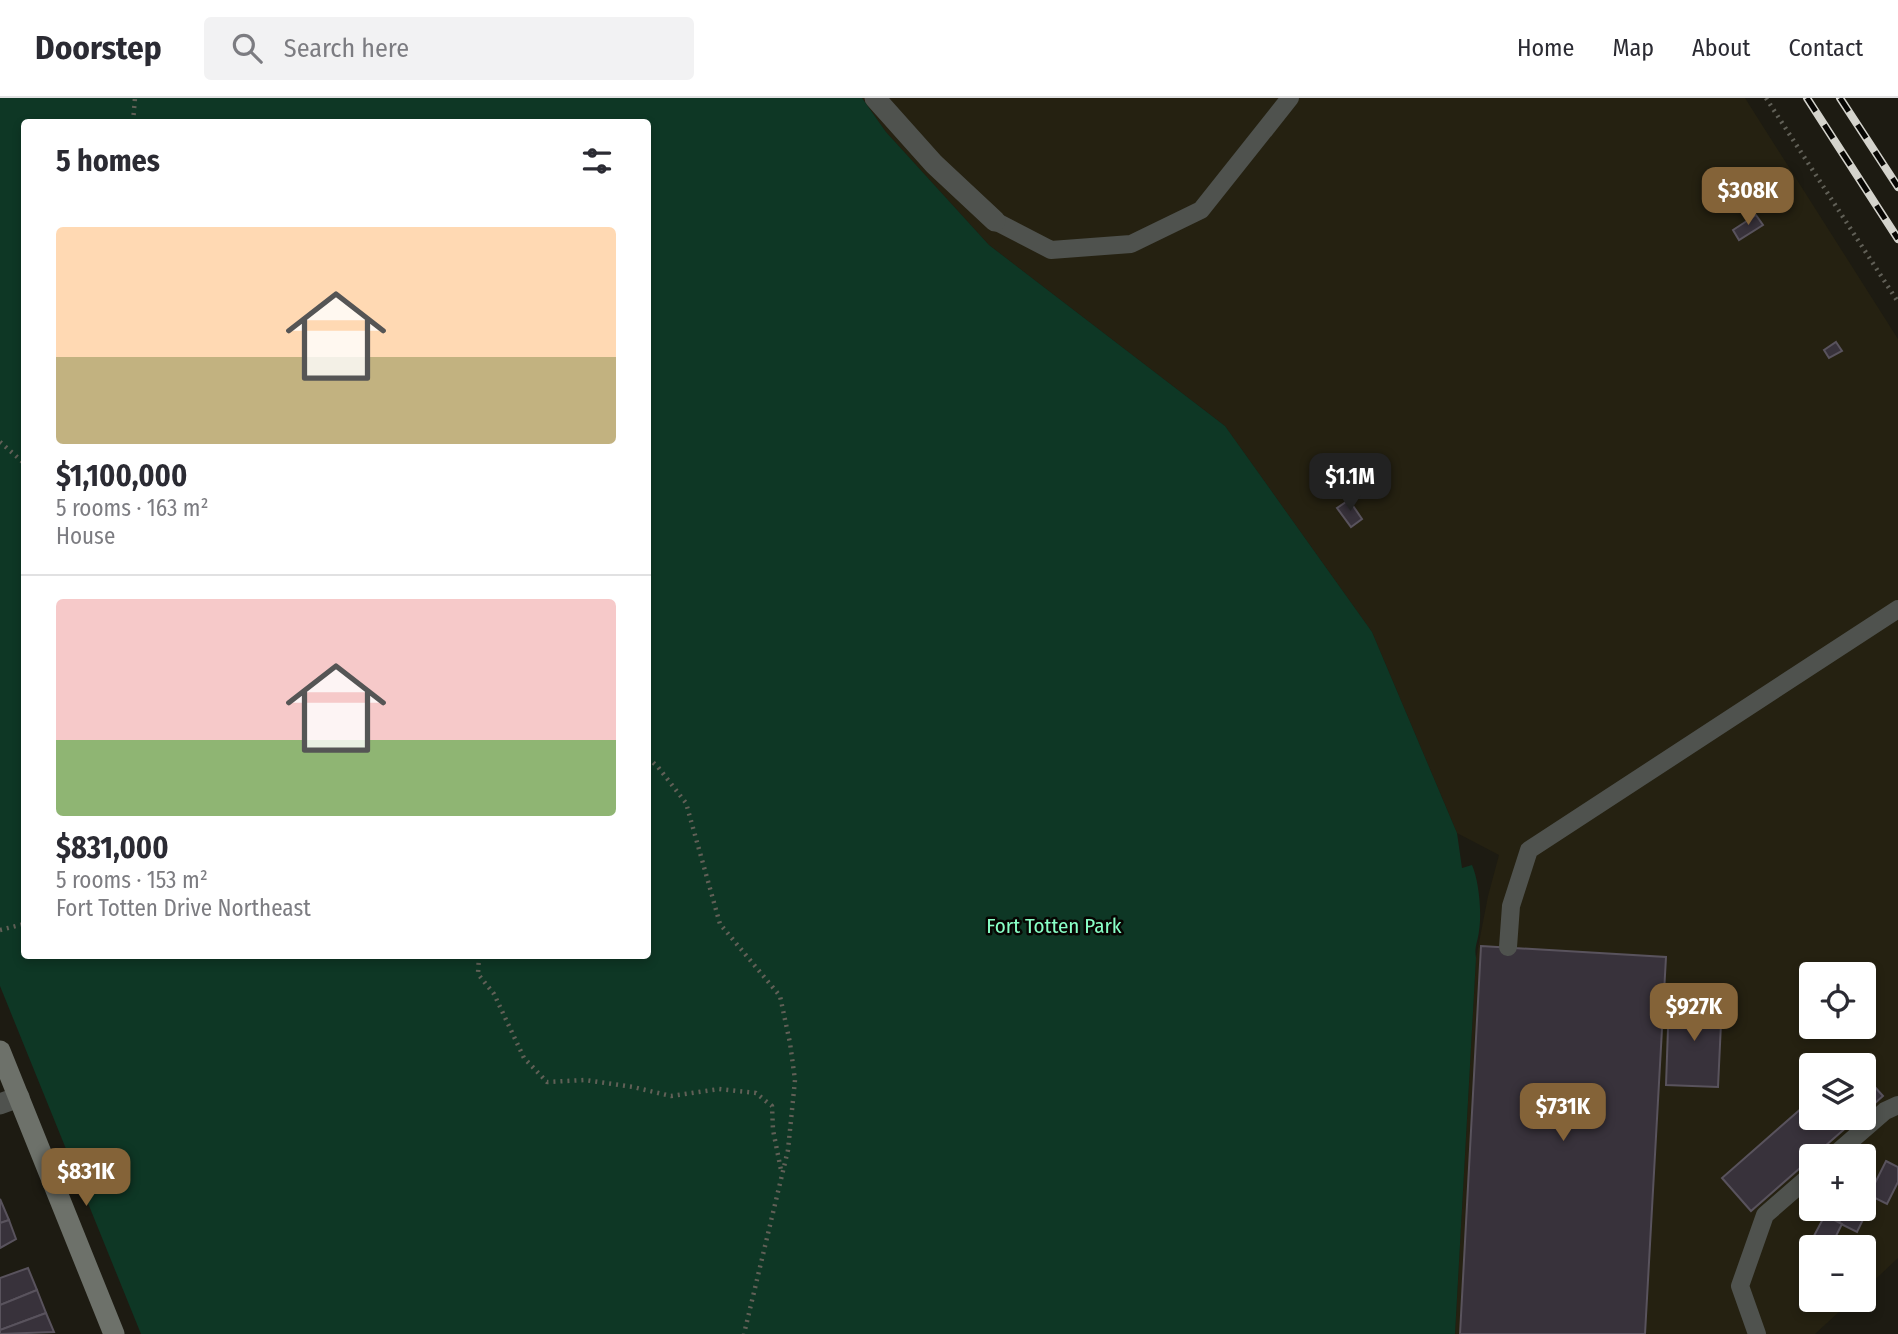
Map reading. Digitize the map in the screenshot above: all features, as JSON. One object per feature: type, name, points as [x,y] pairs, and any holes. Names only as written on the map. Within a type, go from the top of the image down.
[{"type":"street","points":[[875,98],[934,164],[995,221]]},
{"type":"street","points":[[0,1051],[9,1100],[114,1334]]},
{"type":"lane","points":[[995,221],[1051,250],[1131,244],[1201,210],[1290,98]]},
{"type":"lane","points":[[1508,947],[1511,906],[1529,850],[1898,609]]},
{"type":"lane","points":[[1847,1144],[1885,1111],[1898,1105]]},
{"type":"lane","points":[[1757,1334],[1740,1286],[1765,1215],[1799,1185]]},
{"type":"path","points":[[133,119],[135,98]]},
{"type":"path","points":[[1766,98],[1898,302]]},
{"type":"path","points":[[0,442],[21,460]]},
{"type":"path","points":[[651,760],[686,803],[720,924],[780,996],[790,1043],[795,1080],[788,1150],[744,1334]]},
{"type":"path","points":[[0,930],[21,925]]},
{"type":"path","points":[[479,959],[478,974],[494,994],[524,1058],[547,1082],[585,1080],[671,1096],[719,1089],[756,1093],[772,1106],[773,1130],[782,1174]]},
{"type":"shaded area","points":[[862,98],[1745,98],[1898,339],[1898,1258],[1876,1279],[1876,1235],[1799,1235],[1799,1312],[1839,1312],[1815,1334],[1455,1334],[1476,958],[1499,855],[1457,833],[1372,632],[1225,426],[989,245],[886,132]]},
{"type":"green space","name":"Fort Totten Park","points":[[0,98],[862,98],[886,132],[989,245],[1225,426],[1372,632],[1457,833],[1462,868],[1472,865],[1479,897],[1480,924],[1475,951],[1455,1334],[141,1334],[0,986]]},
{"type":"building","points":[[1756,215],[1763,225],[1739,240],[1733,230]]},
{"type":"building","points":[[1836,342],[1842,351],[1829,358],[1824,350]]},
{"type":"building","points":[[1349,500],[1362,519],[1351,527],[1337,508]]},
{"type":"building","points":[[1481,946],[1666,957],[1645,1334],[1460,1334]]},
{"type":"building","points":[[1669,1000],[1722,1002],[1718,1087],[1666,1085]]},
{"type":"building","points":[[1876,1088],[1883,1096],[1876,1102]]},
{"type":"building","points":[[1799,1111],[1799,1130],[1843,1130],[1827,1144],[1799,1144],[1799,1169],[1751,1211],[1722,1178]]},
{"type":"building","points":[[1886,1161],[1898,1167],[1898,1182],[1887,1204],[1876,1198],[1876,1181]]},
{"type":"building","points":[[0,1199],[9,1220],[0,1223]]},
{"type":"building","points":[[9,1220],[16,1239],[0,1248],[0,1223]]},
{"type":"building","points":[[1822,1221],[1836,1221],[1842,1224],[1836,1235],[1814,1235]]},
{"type":"building","points":[[1840,1221],[1862,1221],[1857,1232],[1839,1223]]},
{"type":"building","points":[[28,1268],[37,1290],[0,1305],[0,1278]]},
{"type":"building","points":[[37,1290],[46,1313],[0,1330],[0,1305]]},
{"type":"building","points":[[46,1313],[54,1332],[0,1334],[0,1330]]},
{"type":"railway","points":[[1807,98],[1898,239]]},
{"type":"railway","points":[[1840,98],[1898,187]]}]
